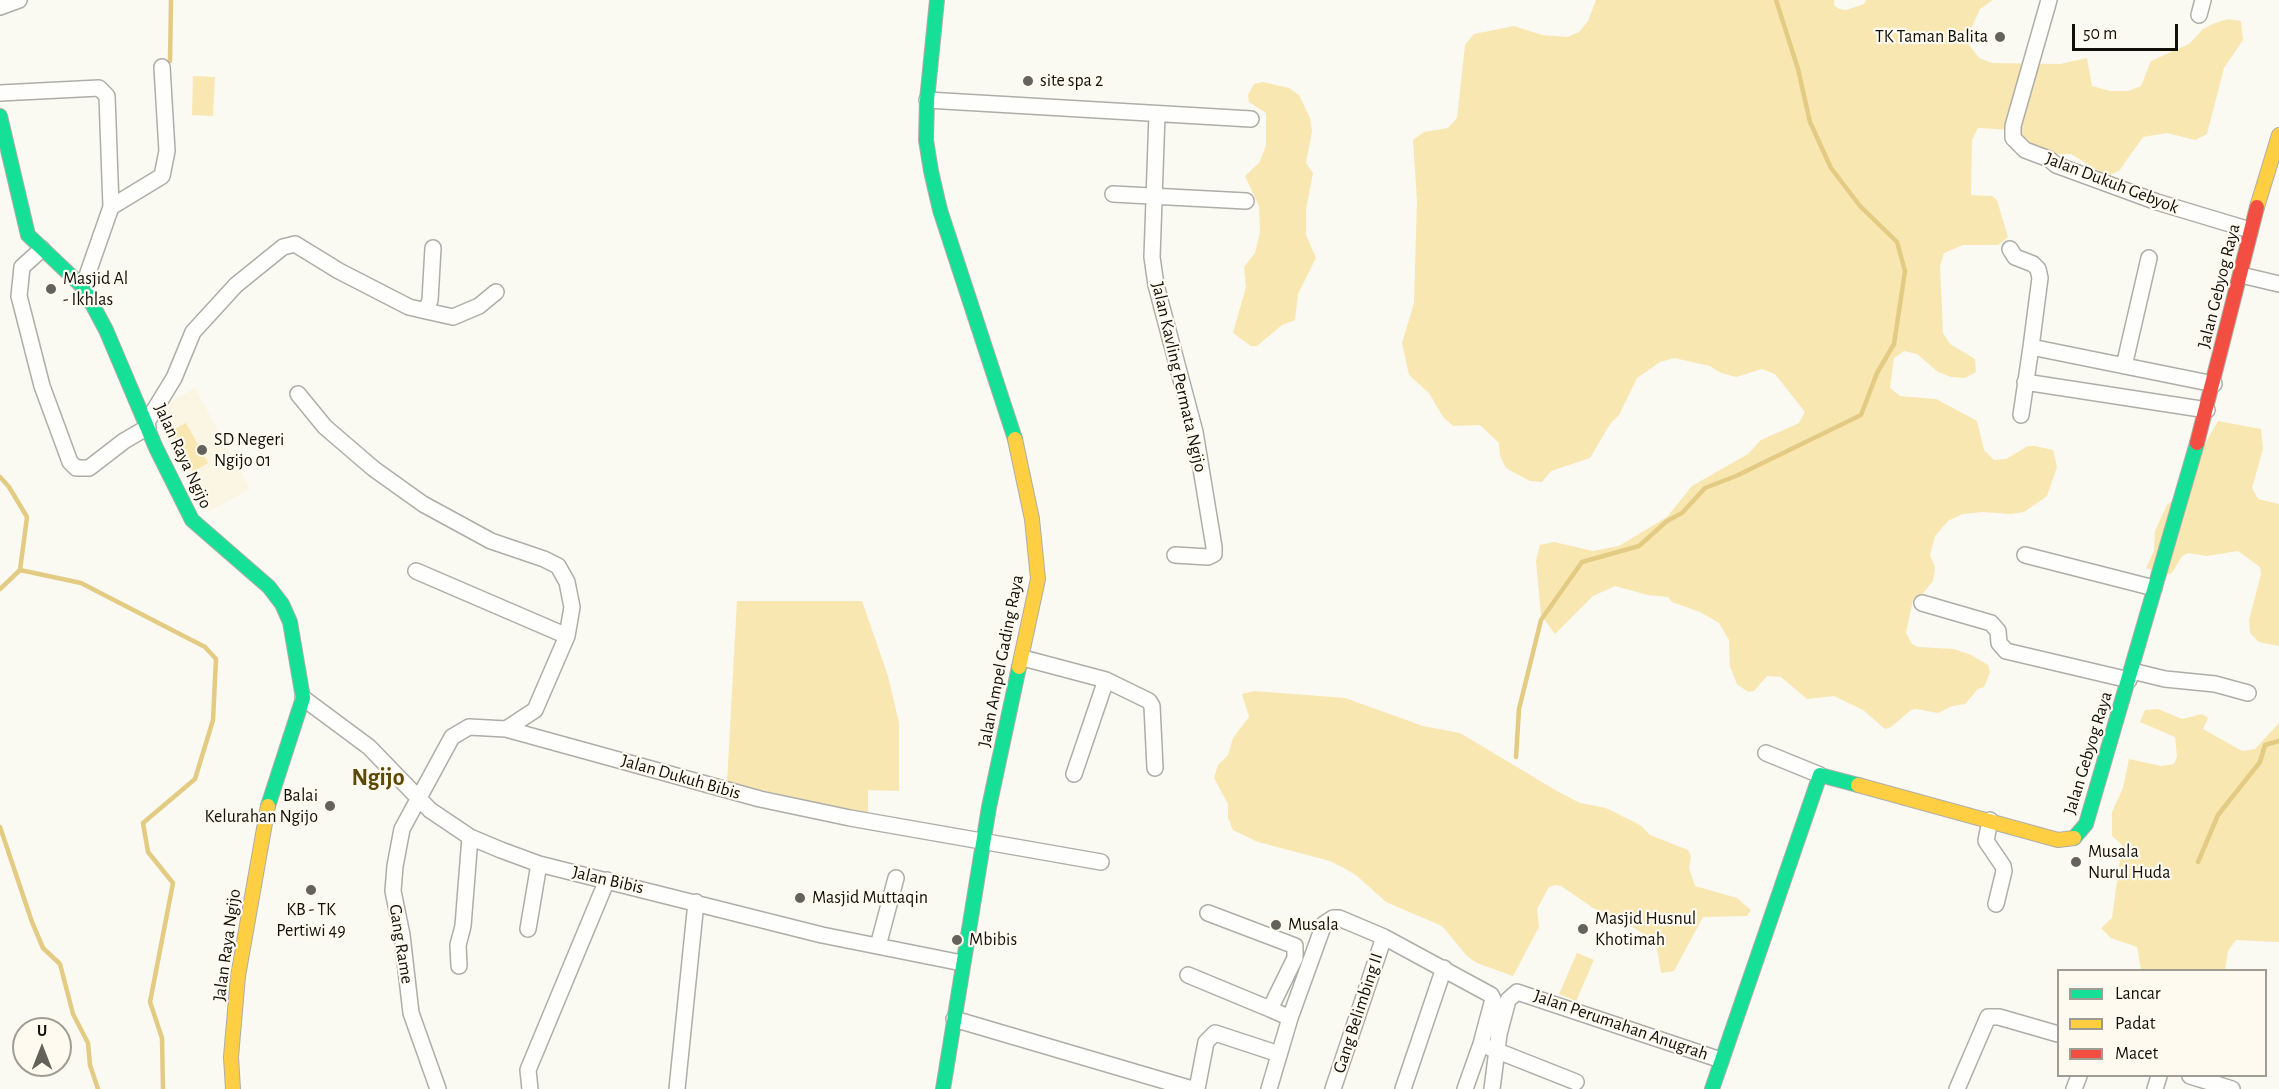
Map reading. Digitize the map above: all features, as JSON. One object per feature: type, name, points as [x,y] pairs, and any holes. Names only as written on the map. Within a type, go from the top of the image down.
[{"type":"street","points":[[0,8],[19,0]]},
{"type":"street","name":"Jalan Ampel Gading Raya","points":[[937,0],[927,100],[926,140],[940,210],[1006,409],[1032,519],[1038,579],[983,843],[943,1089]]},
{"type":"street","name":"Jalan Dukuh Gebyok","points":[[2049,0],[2013,126],[2013,138],[2025,150],[2049,159],[2056,165],[2157,202],[2250,231]]},
{"type":"street","points":[[2199,15],[2202,0]]},
{"type":"street","points":[[111,207],[162,176],[167,151],[162,67]]},
{"type":"street","points":[[0,93],[78,88],[99,88],[104,91],[111,207],[83,287]]},
{"type":"street","points":[[927,100],[1251,119]]},
{"type":"street","name":"Jalan Kavling Permata Ngijo","points":[[1157,114],[1156,195],[1152,257],[1156,285],[1195,432],[1214,547],[1214,554],[1208,557],[1175,555]]},
{"type":"street","name":"Jalan Raya Ngijo","points":[[0,116],[25,228],[32,241],[83,287],[106,330],[148,424],[156,448],[192,520],[269,587],[282,604],[290,622],[303,698],[269,803],[261,840],[238,976],[231,1057],[233,1089]]},
{"type":"street","name":"Jalan Gebyog Raya","points":[[1820,775],[2058,840],[2078,836],[2086,824],[2131,676],[2154,588],[2207,410],[2250,231],[2279,135]]},
{"type":"street","points":[[1113,194],[1246,201]]},
{"type":"street","points":[[42,249],[22,267],[19,296],[42,386],[70,462],[76,468],[89,468],[148,424],[174,378],[193,332],[236,285],[288,244],[295,244],[339,271],[409,307],[453,317],[478,306],[496,292]]},
{"type":"street","points":[[426,310],[430,300],[433,248]]},
{"type":"street","points":[[2010,249],[2015,257],[2033,264],[2038,269],[2040,278],[2037,349],[2025,382],[2020,416]]},
{"type":"street","points":[[2124,366],[2149,258]]},
{"type":"street","points":[[2241,275],[2279,284]]},
{"type":"street","points":[[2037,349],[2214,384]]},
{"type":"street","points":[[2025,382],[2207,410]]},
{"type":"street","points":[[298,394],[325,427],[374,469],[423,504],[491,541],[558,566],[567,582],[572,607],[567,636],[535,710],[506,729]]},
{"type":"street","points":[[2025,555],[2154,588]]},
{"type":"street","points":[[416,571],[567,636]]},
{"type":"street","points":[[1922,603],[1991,623],[1998,631],[2002,648],[2006,651],[2131,676],[2215,684],[2248,693]]},
{"type":"street","points":[[1023,658],[1106,680],[1151,704],[1155,768]]},
{"type":"street","points":[[1074,774],[1106,680]]},
{"type":"street","name":"Jalan Bibis","points":[[303,698],[369,747],[430,810],[470,837],[539,864],[822,935],[962,963]]},
{"type":"street","name":"Jalan Dukuh Bibis","points":[[419,800],[452,737],[460,731],[480,726],[506,729],[760,799],[983,843],[1101,862]]},
{"type":"street","points":[[1712,1089],[1820,775],[1766,753]]},
{"type":"street","name":"Gang Rame","points":[[419,800],[402,829],[394,866],[393,891],[402,935],[411,1013],[438,1089]]},
{"type":"street","points":[[1990,820],[1986,841],[2004,871],[1996,904]]},
{"type":"street","points":[[459,966],[458,945],[463,926],[470,837]]},
{"type":"street","points":[[528,929],[539,864]]},
{"type":"street","points":[[878,946],[896,878]]},
{"type":"street","points":[[530,1089],[528,1070],[607,880]]},
{"type":"street","points":[[677,1089],[696,902]]},
{"type":"street","points":[[1208,913],[1291,943],[1296,950],[1270,1009]]},
{"type":"street","points":[[1269,1089],[1290,1018],[1324,924],[1333,918],[1339,918],[1384,937],[1488,991],[1492,999],[1491,1004],[1465,1089]]},
{"type":"street","name":"Gang Belimbing II","points":[[1333,1089],[1384,937]]},
{"type":"street","points":[[1403,1089],[1444,968]]},
{"type":"street","points":[[1188,975],[1290,1018]]},
{"type":"street","name":"Jalan Perumahan Anugrah","points":[[1492,1089],[1495,1051],[1508,1000],[1512,993],[1523,992],[1721,1060]]},
{"type":"street","points":[[1957,1089],[1988,1017],[1999,1017],[2057,1034]]},
{"type":"street","points":[[954,1019],[1192,1089]]},
{"type":"street","points":[[1197,1089],[1206,1042],[1215,1033],[1279,1054]]},
{"type":"street","points":[[1480,1044],[1576,1082]]},
{"type":"street","points":[[2193,1077],[2230,1089]]},
{"type":"shaded area","points":[[1596,0],[1834,0],[1834,5],[1846,10],[1864,4],[1866,0],[1993,0],[1980,9],[1970,31],[1969,45],[1979,58],[1992,63],[2060,64],[2087,58],[2092,86],[2110,91],[2128,91],[2141,86],[2151,61],[2189,44],[2203,29],[2228,19],[2241,21],[2243,40],[2224,68],[2207,134],[2195,140],[2167,133],[2143,137],[2119,171],[2107,176],[2071,154],[2030,155],[2012,130],[1978,128],[1972,140],[1971,195],[1992,196],[1997,200],[2008,237],[1998,245],[1963,245],[1944,253],[1940,266],[1943,333],[1950,344],[1975,359],[1976,372],[1965,378],[1951,377],[1938,372],[1917,354],[1904,351],[1894,358],[1890,388],[1900,396],[1936,399],[1977,421],[1984,450],[1994,460],[2006,459],[2028,446],[2035,446],[2053,450],[2057,467],[2047,496],[2024,512],[1962,514],[1948,521],[1935,536],[1930,555],[1935,567],[1933,581],[1920,597],[1913,600],[1906,633],[1912,644],[1918,647],[1954,649],[1971,655],[1988,665],[1990,672],[1984,687],[1978,689],[1965,704],[1952,706],[1938,713],[1911,710],[1891,727],[1885,729],[1863,710],[1834,696],[1807,699],[1781,677],[1767,676],[1754,691],[1748,692],[1737,684],[1730,667],[1729,640],[1719,623],[1700,612],[1672,602],[1668,597],[1648,595],[1615,586],[1593,596],[1555,634],[1541,615],[1536,561],[1540,545],[1554,542],[1593,551],[1619,546],[1667,517],[1692,486],[1748,454],[1761,440],[1799,423],[1805,412],[1775,374],[1762,369],[1736,377],[1721,373],[1710,366],[1674,358],[1660,362],[1637,378],[1619,415],[1610,424],[1590,458],[1551,471],[1542,482],[1530,481],[1506,468],[1500,456],[1499,443],[1480,425],[1453,426],[1443,417],[1429,393],[1409,375],[1402,343],[1414,303],[1417,201],[1413,140],[1424,132],[1448,128],[1457,118],[1465,45],[1474,34],[1514,26],[1542,35],[1567,37],[1579,32],[1588,21]]},
{"type":"shaded area","points":[[193,76],[215,77],[213,116],[192,115]]},
{"type":"shaded area","points":[[1263,82],[1289,88],[1299,95],[1310,118],[1312,131],[1306,163],[1313,173],[1306,210],[1306,235],[1316,258],[1298,294],[1295,320],[1282,325],[1257,346],[1251,346],[1233,333],[1246,287],[1244,267],[1255,253],[1260,232],[1259,206],[1245,176],[1259,163],[1266,146],[1266,113],[1249,102],[1248,95],[1254,84]]},
{"type":"shaded area","name":"SD Negeri Ngijo 01","points":[[195,388],[250,489],[208,512],[153,411]]},
{"type":"shaded area","points":[[2218,421],[2261,429],[2263,449],[2252,488],[2258,499],[2279,504],[2279,646],[2259,642],[2250,633],[2249,620],[2261,574],[2260,567],[2238,551],[2207,556],[2188,553],[2182,556],[2172,573],[2166,575],[2146,568],[2154,551],[2155,531],[2167,505],[2172,501]]},
{"type":"shaded area","points":[[186,423],[208,463],[193,472],[171,431]]},
{"type":"shaded area","points":[[737,601],[862,601],[888,676],[899,723],[899,791],[868,790],[868,815],[727,782]]},
{"type":"shaded area","points":[[1254,691],[1345,698],[1423,726],[1460,733],[1580,803],[1606,808],[1640,825],[1650,835],[1688,850],[1691,856],[1689,868],[1695,886],[1737,898],[1751,910],[1747,916],[1703,917],[1674,971],[1661,973],[1656,942],[1622,920],[1593,908],[1561,886],[1555,885],[1549,887],[1537,909],[1539,927],[1513,976],[1477,963],[1467,956],[1442,926],[1386,902],[1357,876],[1344,868],[1330,861],[1258,842],[1233,830],[1228,818],[1228,804],[1214,778],[1218,765],[1228,755],[1233,738],[1249,717],[1242,694]]},
{"type":"shaded area","points":[[2158,709],[2182,719],[2202,714],[2208,718],[2203,729],[2242,751],[2255,749],[2279,723],[2279,942],[2236,940],[2228,951],[2225,969],[2141,969],[2137,947],[2111,938],[2101,928],[2112,918],[2122,845],[2112,836],[2112,812],[2123,788],[2129,759],[2161,766],[2174,764],[2177,757],[2175,737],[2140,722],[2145,710]]},
{"type":"shaded area","points":[[1577,953],[1594,960],[1576,1001],[1559,994]]},
{"type":"waterway","points":[[170,61],[171,0]]},
{"type":"waterway","points":[[1516,757],[1519,709],[1541,620],[1582,562],[1639,546],[1667,521],[1682,513],[1705,488],[1736,476],[1861,415],[1877,373],[1894,344],[1905,271],[1897,242],[1860,206],[1831,168],[1810,122],[1798,69],[1776,0]]},
{"type":"waterway","points":[[0,477],[9,487],[27,517],[20,570],[0,589]]},
{"type":"waterway","points":[[20,570],[81,583],[205,647],[216,659],[213,720],[195,779],[143,823],[148,852],[173,883],[150,1002],[162,1038],[163,1089]]},
{"type":"waterway","points":[[2198,862],[2218,815],[2260,762],[2265,745],[2279,741]]},
{"type":"waterway","points":[[0,827],[43,948],[60,964],[73,1014],[88,1043],[90,1065],[98,1089]]},
{"type":"traffic: fast","points":[[937,0],[927,100],[926,140],[931,171],[940,210],[1015,439]]},
{"type":"traffic: fast","points":[[0,116],[28,235],[83,287],[106,330],[156,448],[192,520],[269,587],[282,604],[290,622],[303,698],[268,806]]},
{"type":"traffic: fast","points":[[2074,838],[2086,824],[2197,443]]},
{"type":"traffic: fast","points":[[943,1089],[989,807],[1019,667]]},
{"type":"traffic: fast","points":[[1712,1089],[1820,775],[1858,785]]},
{"type":"traffic: slow","points":[[2257,207],[2279,135]]},
{"type":"traffic: slow","points":[[1015,439],[1032,519],[1038,579],[1019,667]]},
{"type":"traffic: slow","points":[[1858,785],[2058,840],[2074,838]]},
{"type":"traffic: slow","points":[[233,1089],[231,1057],[238,976],[268,806]]},
{"type":"traffic: jam","points":[[2197,443],[2257,207]]},
{"type":"place","name":"TK Taman Balita","points":[[2000,37]]},
{"type":"place","name":"site spa 2","points":[[1028,81]]},
{"type":"place","name":"Masjid Al - Ikhlas","points":[[51,289]]},
{"type":"place","name":"SD Negeri Ngijo 01","points":[[202,450]]},
{"type":"place","name":"Balai Kelurahan Ngijo","points":[[330,806]]},
{"type":"place","name":"Musala Nurul Huda","points":[[2076,862]]},
{"type":"place","name":"KB - TK Pertiwi 49","points":[[311,890]]},
{"type":"place","name":"Masjid Muttaqin","points":[[800,898]]},
{"type":"place","name":"Musala","points":[[1276,925]]},
{"type":"place","name":"Masjid Husnul Khotimah","points":[[1583,929]]},
{"type":"place","name":"Mbibis","points":[[957,940]]},
{"type":"district","name":"Ngijo","points":[[378,778]]}]
